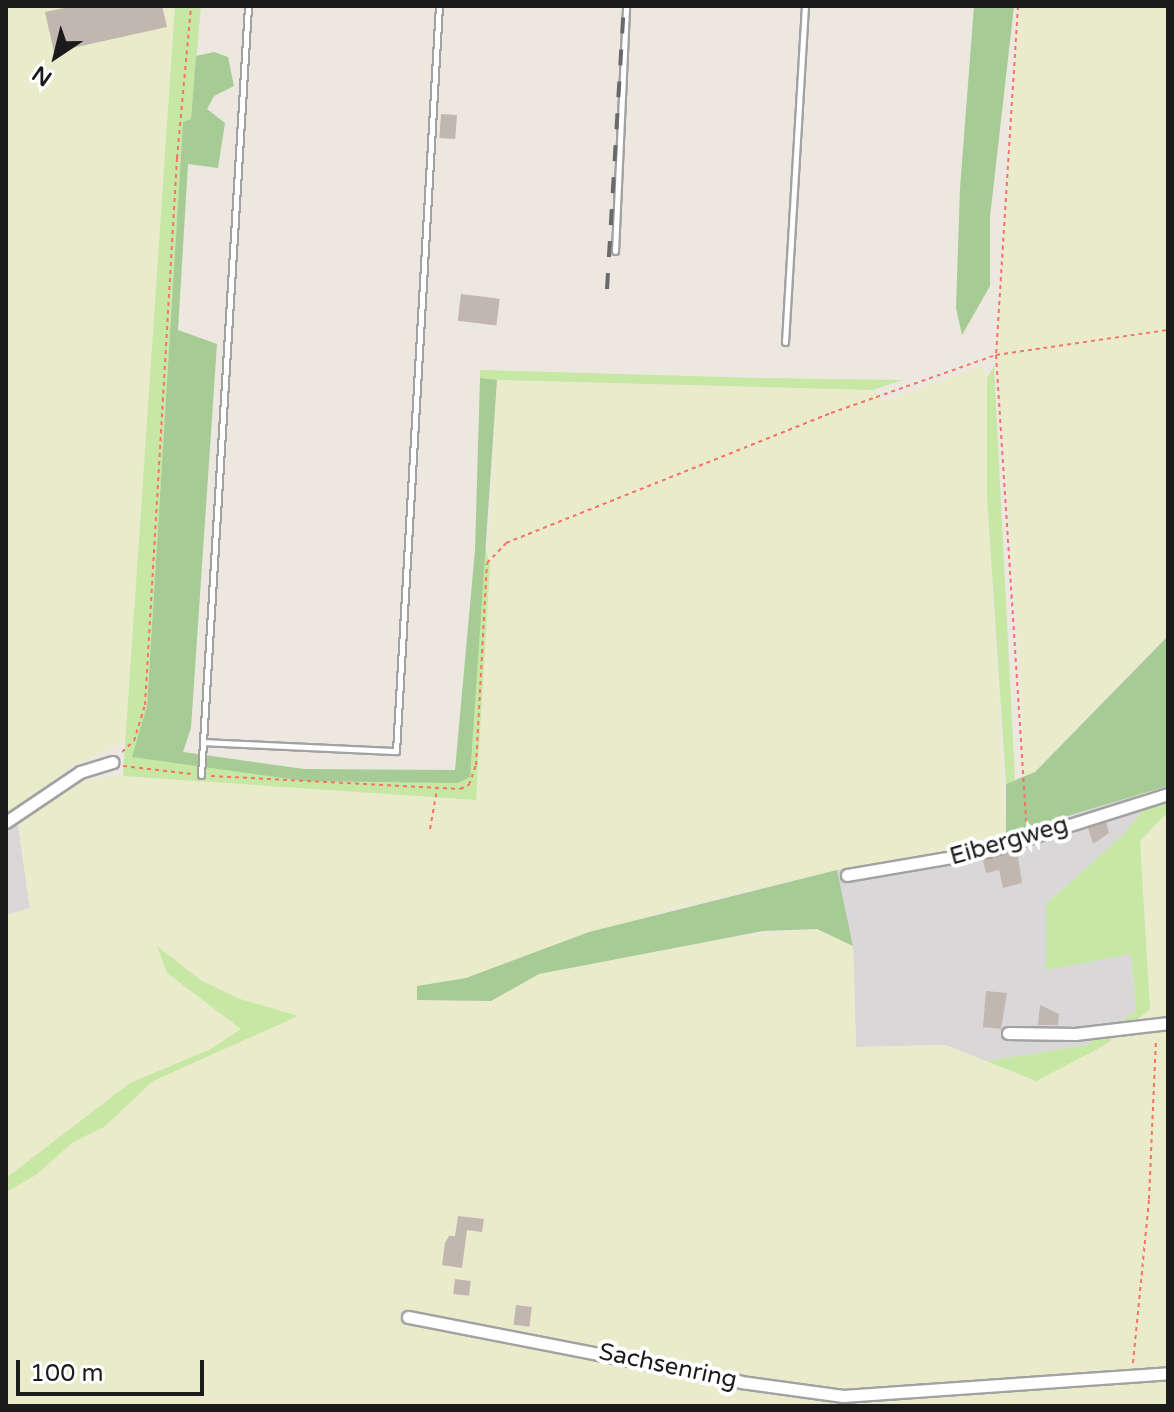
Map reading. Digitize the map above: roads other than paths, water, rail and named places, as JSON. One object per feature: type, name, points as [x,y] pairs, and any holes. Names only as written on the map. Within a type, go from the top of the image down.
[{"type":"street","points":[[6,822],[80,772],[112,762]]},
{"type":"street","name":"Eibergweg","points":[[847,875],[916,866],[1029,838],[1168,794]]},
{"type":"street","points":[[1008,1033],[1075,1034],[1166,1023]]},
{"type":"street","name":"Sachsenring","points":[[408,1317],[741,1382],[843,1396],[976,1389],[1132,1372],[1168,1373]]},
{"type":"lane","points":[[201,775],[248,6]]},
{"type":"lane","points":[[204,742],[396,751],[439,6]]},
{"type":"lane","points":[[615,251],[626,6]]},
{"type":"lane","points":[[785,342],[805,6]]},
{"type":"railway","points":[[607,289],[624,6]]}]
